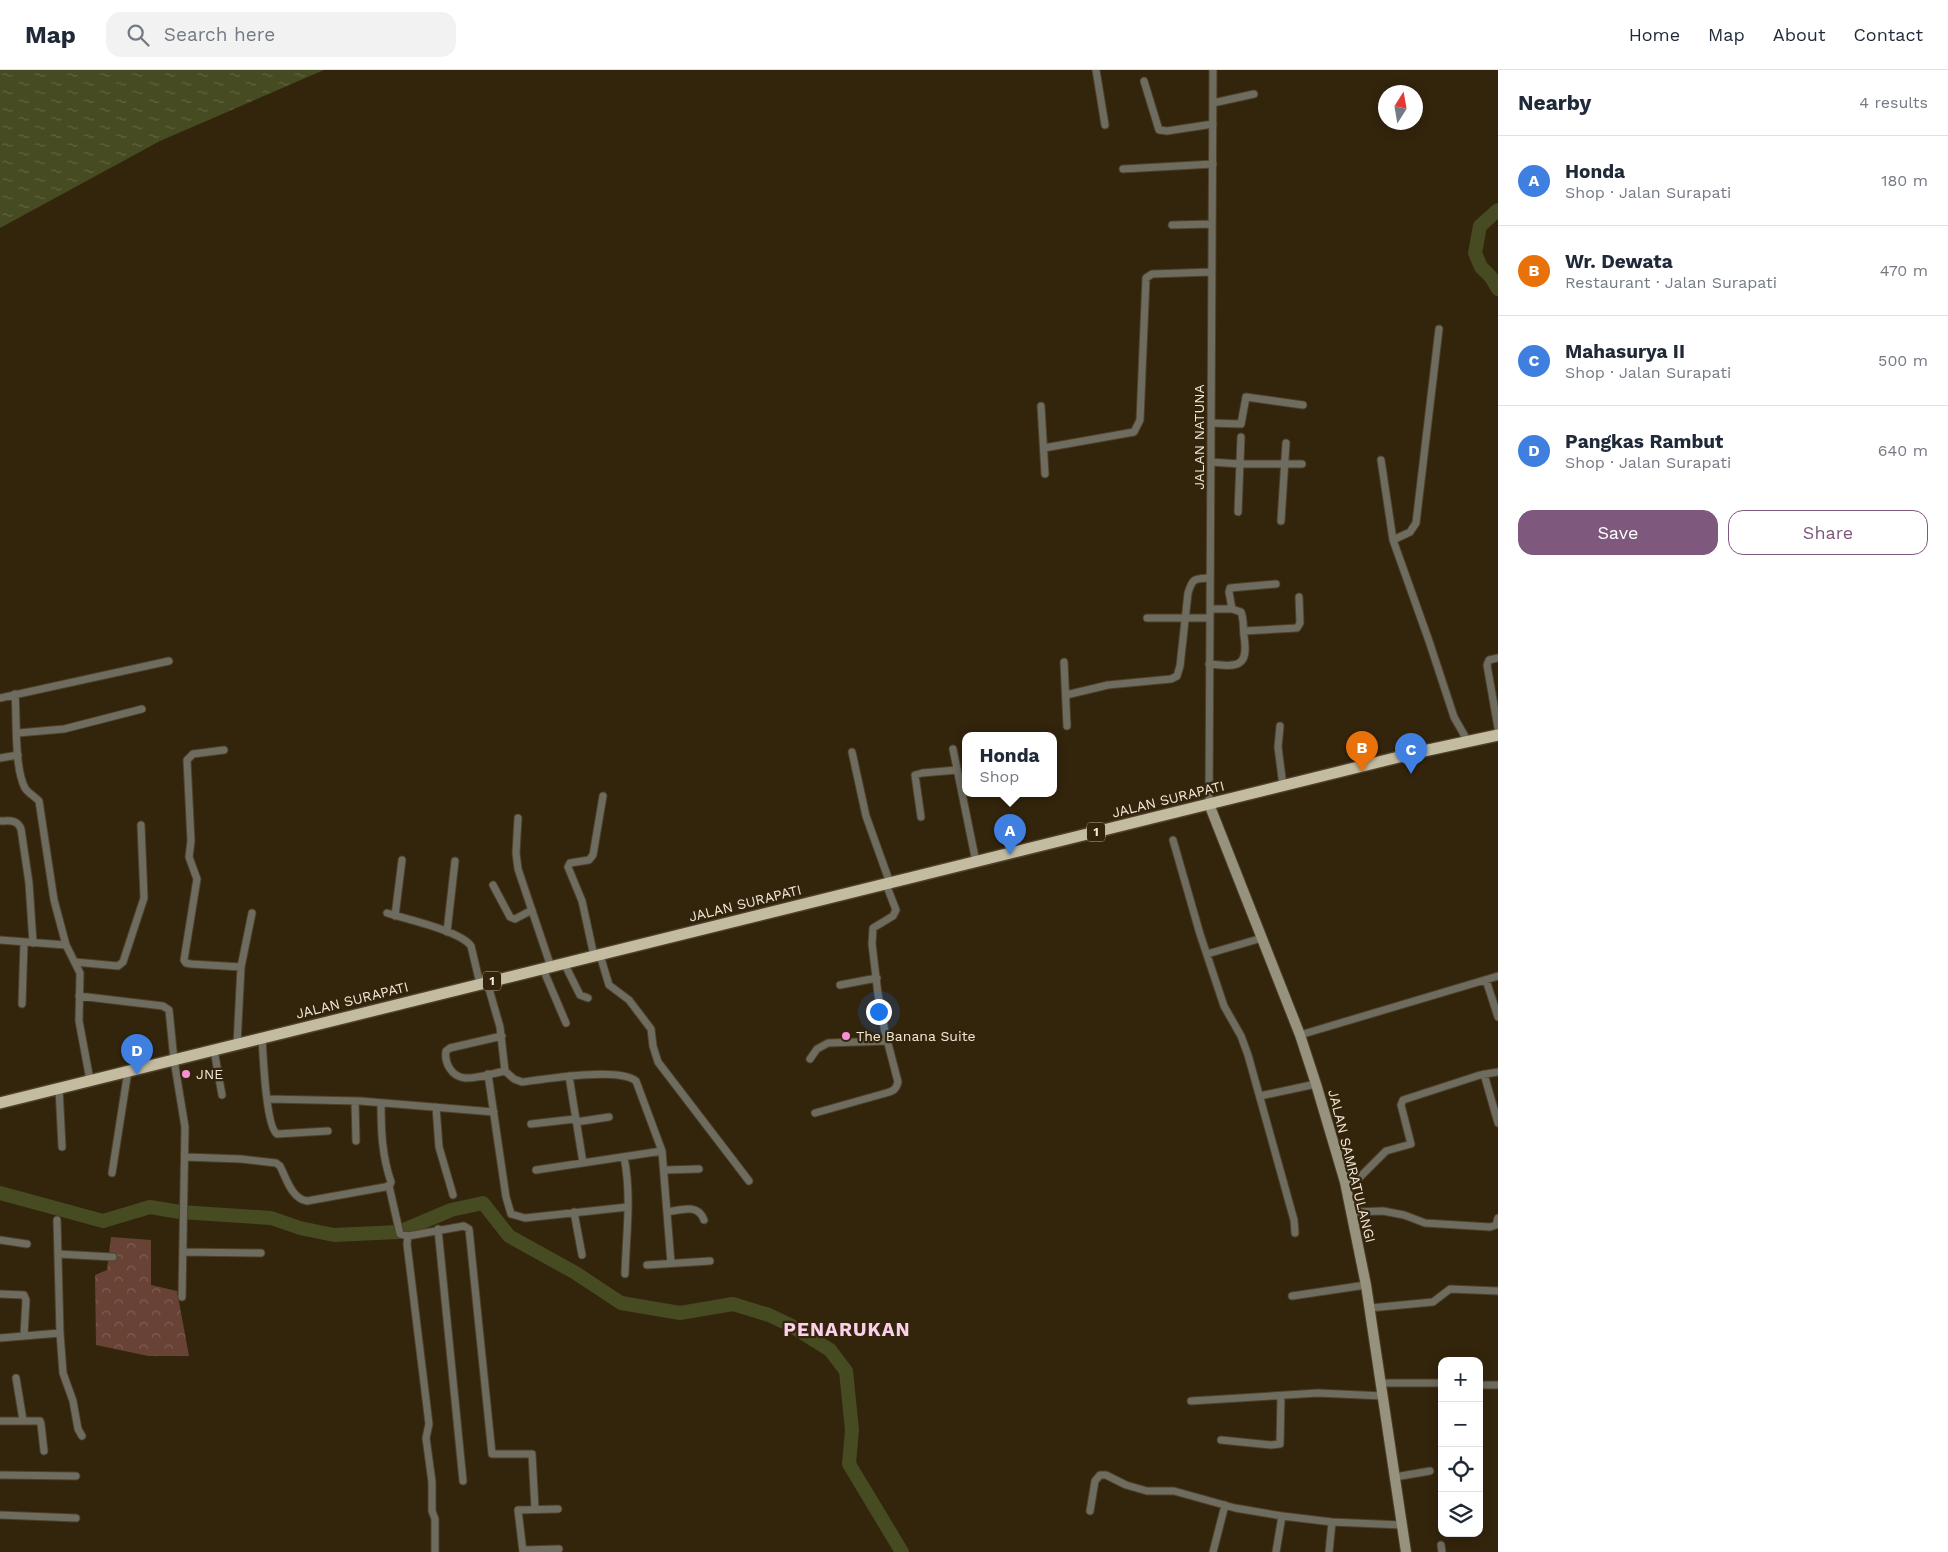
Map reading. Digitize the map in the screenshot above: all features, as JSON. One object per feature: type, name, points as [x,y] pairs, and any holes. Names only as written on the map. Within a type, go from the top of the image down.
[{"type":"highway","name":"JALAN SURAPATI","points":[[0,1103],[1467,740],[1498,735]]},
{"type":"main road","name":"JALAN SAMRATULANGI","points":[[1209,804],[1300,1035],[1345,1182],[1370,1308],[1406,1552]]},
{"type":"street","points":[[1096,70],[1105,125]]},
{"type":"street","name":"JALAN NATUNA","points":[[1209,804],[1213,70]]},
{"type":"street","points":[[1144,81],[1159,130],[1167,131],[1213,124]]},
{"type":"street","points":[[1213,103],[1254,94]]},
{"type":"street","points":[[1123,170],[1213,164]]},
{"type":"street","points":[[1172,224],[1212,224]]},
{"type":"street","points":[[1044,448],[1134,432],[1140,420],[1146,278],[1152,274],[1212,272]]},
{"type":"street","points":[[1393,540],[1410,532],[1416,522],[1439,329]]},
{"type":"street","points":[[1211,423],[1241,424],[1246,397],[1302,405]]},
{"type":"street","points":[[1041,406],[1045,474]]},
{"type":"street","points":[[1238,512],[1241,437]]},
{"type":"street","points":[[1281,521],[1286,442]]},
{"type":"street","points":[[1381,460],[1393,540],[1454,717],[1467,740]]},
{"type":"street","points":[[1211,462],[1302,464]]},
{"type":"street","points":[[1066,695],[1108,685],[1174,678],[1179,673],[1188,593],[1191,582],[1197,578],[1210,578]]},
{"type":"street","points":[[1232,609],[1230,588],[1276,584]]},
{"type":"street","points":[[1244,631],[1297,628],[1300,623],[1299,597]]},
{"type":"street","points":[[1209,664],[1228,666],[1240,662],[1247,651],[1241,612],[1232,609],[1210,609]]},
{"type":"street","points":[[1147,618],[1210,618]]},
{"type":"street","points":[[1498,658],[1489,660],[1487,665],[1498,728]]},
{"type":"street","points":[[0,698],[169,661]]},
{"type":"street","points":[[1064,662],[1067,726]]},
{"type":"street","points":[[15,694],[18,755],[23,784],[40,804],[54,900],[66,945],[80,973],[78,1021],[90,1080]]},
{"type":"street","points":[[18,733],[64,729],[142,708]]},
{"type":"street","points":[[1280,726],[1278,747],[1283,786]]},
{"type":"street","points":[[953,749],[962,794]]},
{"type":"street","points":[[224,750],[193,754],[187,760],[190,857],[197,876],[184,960],[186,963],[191,964],[241,967]]},
{"type":"street","points":[[815,1112],[894,1090],[898,1082],[878,994],[872,930],[874,926],[893,916],[896,910],[866,816],[852,752]]},
{"type":"street","points":[[0,758],[18,755]]},
{"type":"street","points":[[921,817],[915,775],[957,770]]},
{"type":"street","points":[[603,796],[593,855],[589,860],[570,863],[568,867],[582,901],[597,955],[609,985],[629,1000],[652,1029],[658,1062],[750,1181]]},
{"type":"street","points":[[963,797],[976,862]]},
{"type":"street","points":[[518,818],[516,853],[518,869],[532,910],[547,968],[566,1023]]},
{"type":"street","points":[[0,821],[15,821],[19,824],[29,883],[33,943]]},
{"type":"street","points":[[75,962],[118,966],[123,962],[144,898],[141,825]]},
{"type":"street","points":[[1173,840],[1224,1006],[1241,1036],[1248,1055],[1296,1233]]},
{"type":"street","points":[[395,916],[402,860]]},
{"type":"street","points":[[447,932],[455,861]]},
{"type":"street","points":[[493,885],[510,917],[515,919],[532,910]]},
{"type":"street","points":[[237,1044],[241,967],[252,913]]},
{"type":"street","points":[[387,913],[447,932],[468,941],[502,1036],[504,1071],[514,1079],[522,1082],[569,1076],[617,1076],[635,1080],[662,1151],[671,1262]]},
{"type":"street","points":[[1207,954],[1262,938]]},
{"type":"street","points":[[0,940],[66,945]]},
{"type":"street","points":[[22,1004],[24,942]]},
{"type":"street","points":[[564,963],[580,995],[588,998]]},
{"type":"street","points":[[1300,1035],[1498,976]]},
{"type":"street","points":[[840,985],[877,978]]},
{"type":"street","points":[[1486,980],[1498,1017]]},
{"type":"street","points":[[79,996],[167,1007],[170,1014],[174,1060],[185,1127],[182,1298]]},
{"type":"street","points":[[502,1036],[450,1048],[446,1051],[446,1058],[449,1067],[456,1075],[466,1078],[504,1071]]},
{"type":"street","points":[[262,1038],[271,1128],[275,1133],[328,1131]]},
{"type":"street","points":[[810,1059],[817,1049],[828,1043],[888,1041]]},
{"type":"street","points":[[214,1050],[222,1095]]},
{"type":"street","points":[[112,1173],[128,1071]]},
{"type":"street","points":[[1345,1182],[1360,1177],[1386,1151],[1411,1144],[1401,1105],[1403,1100],[1484,1074],[1498,1072]]},
{"type":"street","points":[[488,1074],[506,1197],[511,1214],[526,1218],[628,1206]]},
{"type":"street","points":[[1484,1074],[1498,1123]]},
{"type":"street","points":[[569,1076],[583,1163]]},
{"type":"street","points":[[1260,1096],[1316,1084]]},
{"type":"street","points":[[58,1088],[62,1147]]},
{"type":"street","points":[[267,1099],[354,1101],[494,1112]]},
{"type":"street","points":[[354,1101],[356,1141]]},
{"type":"street","points":[[381,1103],[382,1140],[385,1162],[391,1182],[389,1186],[400,1234],[408,1236],[438,1229],[464,1226],[469,1229],[492,1454],[532,1454],[535,1509]]},
{"type":"street","points":[[436,1107],[439,1148],[453,1195]]},
{"type":"street","points":[[531,1124],[609,1117]]},
{"type":"street","points":[[536,1170],[662,1151]]},
{"type":"street","points":[[185,1157],[241,1159],[276,1163],[280,1166],[295,1194],[302,1200],[344,1195],[389,1186]]},
{"type":"street","points":[[624,1158],[627,1172],[628,1206],[626,1274]]},
{"type":"street","points":[[665,1170],[699,1169]]},
{"type":"street","points":[[667,1212],[695,1209],[700,1211],[704,1220]]},
{"type":"street","points":[[574,1212],[582,1255]]},
{"type":"street","points":[[1352,1212],[1392,1212],[1425,1223],[1490,1227],[1497,1221]]},
{"type":"street","points":[[57,1220],[63,1373],[73,1401],[78,1429],[82,1436]]},
{"type":"street","points":[[438,1229],[463,1481]]},
{"type":"street","points":[[408,1236],[407,1244],[428,1424],[426,1438],[432,1482],[432,1511],[435,1519],[435,1552]]},
{"type":"street","points":[[0,1240],[27,1244]]},
{"type":"street","points":[[183,1252],[261,1253]]},
{"type":"street","points":[[58,1254],[113,1257]]},
{"type":"street","points":[[647,1265],[710,1261]]},
{"type":"street","points":[[1292,1296],[1366,1285]]},
{"type":"street","points":[[1370,1308],[1433,1302],[1450,1289],[1498,1291]]},
{"type":"street","points":[[0,1294],[24,1295],[26,1300],[24,1336]]},
{"type":"street","points":[[0,1338],[60,1333]]},
{"type":"street","points":[[16,1378],[23,1420]]},
{"type":"street","points":[[1381,1383],[1438,1383]]},
{"type":"street","points":[[1483,1384],[1498,1385]]},
{"type":"street","points":[[1191,1401],[1326,1394],[1383,1396]]},
{"type":"street","points":[[1221,1440],[1271,1445],[1280,1444],[1281,1396]]},
{"type":"street","points":[[0,1421],[23,1420],[41,1422],[44,1451]]},
{"type":"street","points":[[1395,1477],[1430,1471]]},
{"type":"street","points":[[0,1475],[76,1476]]},
{"type":"street","points":[[1090,1510],[1095,1481],[1102,1475],[1106,1475],[1142,1490],[1174,1491],[1225,1505],[1282,1516],[1332,1522],[1402,1525]]},
{"type":"street","points":[[1213,1552],[1225,1505]]},
{"type":"street","points":[[558,1509],[518,1510],[523,1551],[559,1549]]},
{"type":"street","points":[[0,1515],[76,1518]]},
{"type":"street","points":[[1276,1552],[1282,1516]]},
{"type":"street","points":[[1329,1552],[1332,1522]]},
{"type":"green space","points":[[111,1237],[151,1240],[151,1285],[177,1291],[189,1356],[148,1356],[96,1345],[95,1275],[107,1270]]},
{"type":"water","points":[[0,70],[324,70],[160,141],[0,228]]},
{"type":"waterway","points":[[1498,210],[1480,226],[1475,253],[1481,267],[1491,277],[1498,289]]},
{"type":"waterway","points":[[0,1193],[103,1221],[150,1207],[180,1212],[271,1218],[300,1228],[334,1235],[399,1232],[451,1210],[483,1203],[509,1236],[574,1272],[621,1303],[680,1313],[733,1304],[769,1315],[790,1325],[830,1350],[846,1371],[852,1430],[849,1464],[902,1552]]},
{"type":"place","name":"Wr. Dewata","points":[[1362,772]]},
{"type":"place","name":"Mahasurya II","points":[[1411,774]]},
{"type":"place","name":"Honda","points":[[1010,855]]},
{"type":"place","name":"The Banana Suite","points":[[846,1036]]},
{"type":"place","name":"JNE","points":[[186,1074]]},
{"type":"place","name":"Pangkas Rambut","points":[[137,1075]]},
{"type":"district","name":"PENARUKAN","points":[[847,1329]]}]
